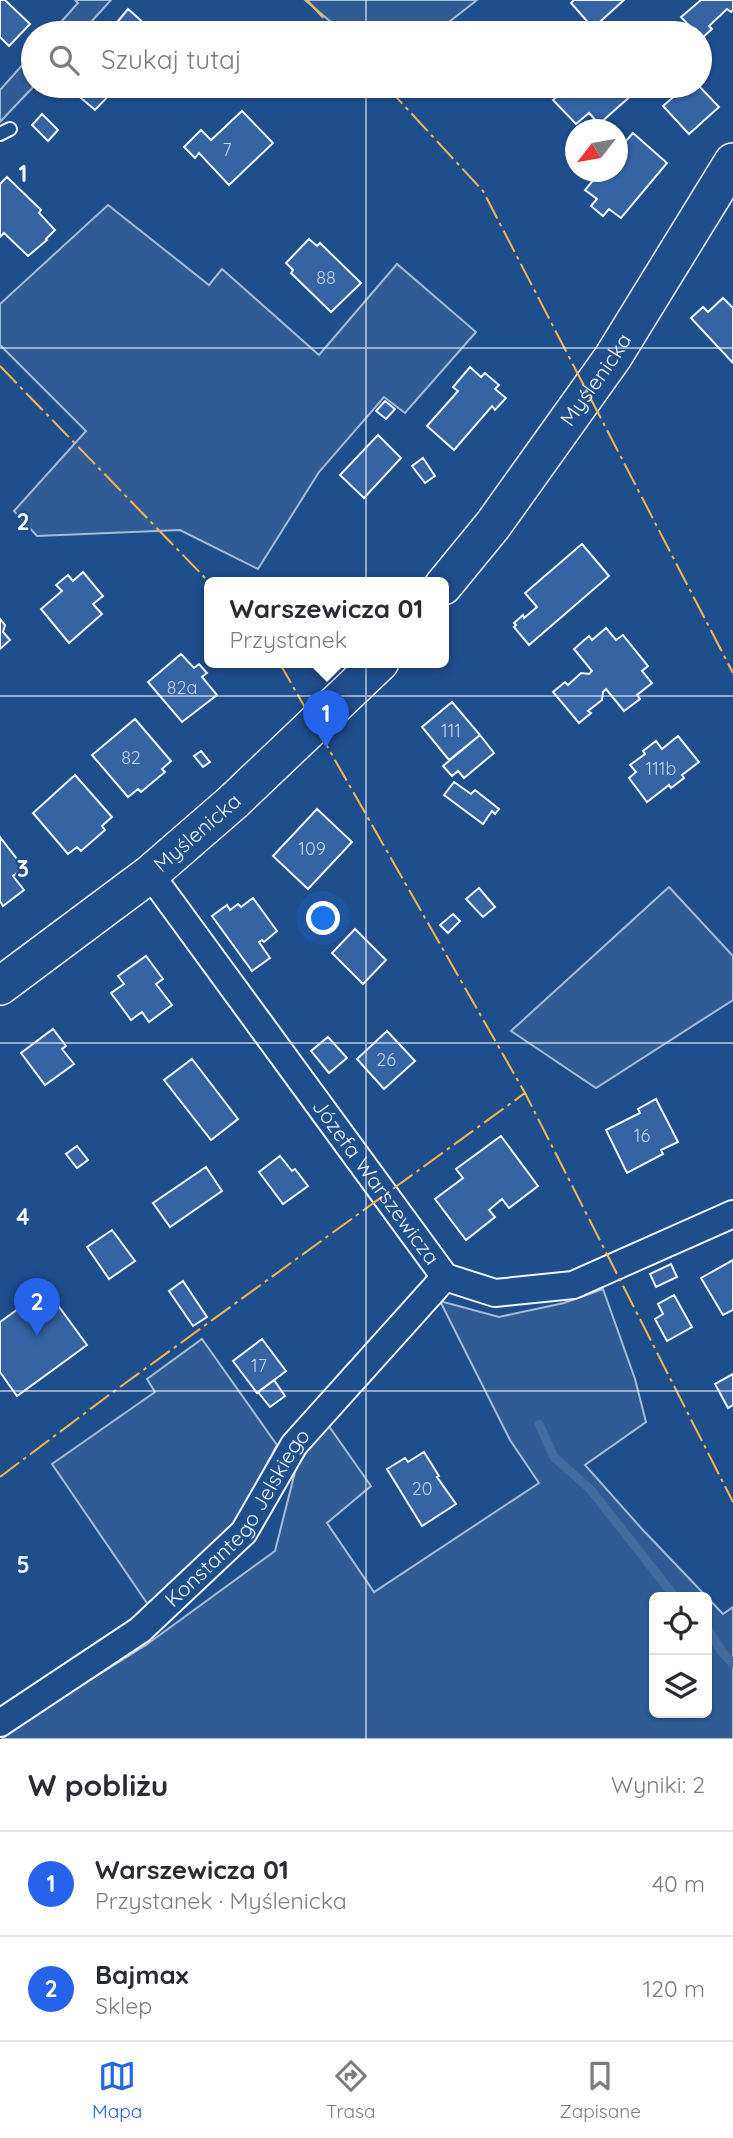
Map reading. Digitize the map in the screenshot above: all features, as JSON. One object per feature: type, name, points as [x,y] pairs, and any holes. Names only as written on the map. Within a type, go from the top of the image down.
[{"type":"street","name":"Myślenicka","points":[[449,579],[493,525],[613,357],[733,162]]},
{"type":"street","name":"Myślenicka","points":[[0,986],[150,874],[233,802],[374,668]]},
{"type":"street","name":"Józefa Warszewicza","points":[[150,874],[445,1277],[495,1293],[573,1285],[733,1214]]},
{"type":"street","name":"Konstantego Jelskiego","points":[[0,1723],[141,1630],[244,1532],[294,1445],[445,1277]]},
{"type":"shaded area","points":[[75,0],[111,0],[92,21],[62,21],[78,3]]},
{"type":"shaded area","points":[[305,0],[477,0],[450,21],[330,21]]},
{"type":"shaded area","points":[[21,66],[23,98],[0,122],[0,90]]},
{"type":"shaded area","points":[[108,205],[209,285],[222,269],[319,355],[397,264],[476,332],[405,413],[384,397],[319,472],[258,569],[180,530],[37,536],[14,511],[86,431],[0,345],[0,304]]},
{"type":"shaded area","points":[[669,887],[733,956],[733,1000],[596,1088],[511,1031]]},
{"type":"shaded area","points":[[603,1289],[635,1379],[646,1422],[585,1465],[702,1592],[649,1592],[649,1718],[712,1718],[712,1602],[723,1614],[733,1607],[733,1739],[2,1739],[23,1722],[146,1645],[275,1551],[296,1468],[326,1422],[371,1486],[327,1523],[374,1592],[539,1483],[510,1440],[440,1301],[499,1317],[564,1303]]},
{"type":"shaded area","points":[[202,1339],[277,1445],[228,1538],[151,1609],[52,1464],[155,1392],[147,1379]]},
{"type":"building","points":[[0,0],[5,0],[27,21],[21,21],[21,33],[9,46],[0,37]]},
{"type":"building","points":[[574,0],[624,0],[601,21],[587,21],[571,3]]},
{"type":"building","points":[[701,0],[733,0],[733,10],[731,12],[727,9],[712,23],[712,21],[685,21],[681,17]]},
{"type":"building","points":[[128,9],[142,21],[118,21]]},
{"type":"building","points":[[81,98],[106,98],[95,110]]},
{"type":"building","points":[[555,98],[628,98],[605,119],[594,119],[589,113],[582,119],[571,119],[553,100]]},
{"type":"building","points":[[672,98],[710,98],[719,107],[689,134],[663,106]]},
{"type":"building","points":[[242,111],[273,143],[229,185],[199,153],[195,158],[184,147],[201,130],[211,140]]},
{"type":"building","points":[[42,114],[58,130],[48,141],[32,125]]},
{"type":"building","points":[[633,133],[667,163],[621,218],[609,209],[603,216],[591,206],[597,199],[585,190],[592,182],[628,182],[628,139]]},
{"type":"building","points":[[7,177],[41,210],[39,213],[55,230],[28,256],[4,233],[0,237],[0,184]]},
{"type":"building","points":[[309,239],[317,246],[320,243],[361,283],[331,312],[291,273],[293,270],[286,263]]},
{"type":"building","points":[[723,298],[733,308],[733,363],[691,318],[703,307],[708,312]]},
{"type":"building","points":[[470,367],[481,377],[485,373],[499,385],[495,389],[506,398],[495,410],[492,406],[454,450],[427,426],[458,391],[453,387]]},
{"type":"building","points":[[385,401],[395,409],[386,419],[376,411]]},
{"type":"building","points":[[378,435],[401,458],[364,498],[340,475]]},
{"type":"building","points":[[423,458],[435,476],[425,483],[412,466]]},
{"type":"building","points":[[582,544],[609,576],[529,645],[514,627],[514,623],[523,615],[524,618],[537,607],[525,593]]},
{"type":"building","points":[[83,572],[103,596],[93,604],[102,614],[69,643],[41,609],[62,591],[56,585],[68,575],[73,581]]},
{"type":"building","points":[[0,619],[5,625],[3,632],[10,640],[0,649]]},
{"type":"building","points":[[606,628],[616,640],[623,635],[648,666],[642,671],[652,683],[637,695],[640,699],[624,711],[606,689],[602,700],[588,711],[591,713],[579,723],[553,692],[565,682],[568,685],[581,673],[589,674],[592,671],[574,649],[589,636],[592,640]]},
{"type":"building","points":[[181,654],[194,668],[199,664],[207,673],[202,677],[217,695],[182,722],[148,682]]},
{"type":"building","points":[[452,702],[480,735],[449,760],[422,727]]},
{"type":"building","points":[[135,719],[171,761],[162,769],[165,772],[141,792],[138,789],[128,797],[92,755]]},
{"type":"building","points":[[480,735],[494,753],[464,778],[458,771],[452,776],[443,766]]},
{"type":"building","points":[[678,736],[699,762],[671,788],[669,785],[647,802],[629,778],[636,772],[630,765],[656,741],[662,749]]},
{"type":"building","points":[[201,751],[210,762],[203,767],[194,756]]},
{"type":"building","points":[[75,775],[112,817],[102,826],[105,830],[81,851],[77,847],[68,854],[33,813]]},
{"type":"building","points":[[454,782],[471,794],[475,790],[499,809],[495,814],[492,811],[483,824],[444,795]]},
{"type":"building","points":[[317,809],[352,842],[308,889],[273,856]]},
{"type":"building","points":[[0,837],[24,868],[13,876],[24,890],[3,906],[0,901]]},
{"type":"building","points":[[479,888],[495,907],[483,917],[466,899]]},
{"type":"building","points":[[253,898],[277,931],[264,942],[259,942],[270,958],[252,971],[212,916],[227,905],[230,910],[238,904],[241,907]]},
{"type":"building","points":[[453,914],[460,921],[448,933],[440,925]]},
{"type":"building","points":[[355,929],[386,960],[363,984],[332,953]]},
{"type":"building","points":[[146,956],[163,979],[156,984],[172,1005],[149,1022],[142,1012],[131,1020],[111,993],[124,984],[118,976]]},
{"type":"building","points":[[53,1029],[66,1046],[62,1049],[74,1064],[45,1085],[21,1053]]},
{"type":"building","points":[[387,1031],[415,1061],[384,1089],[357,1059]]},
{"type":"building","points":[[328,1037],[347,1058],[329,1073],[311,1051]]},
{"type":"building","points":[[192,1059],[238,1119],[211,1140],[164,1080]]},
{"type":"building","points":[[656,1099],[678,1142],[661,1150],[663,1154],[627,1173],[606,1130],[640,1113],[638,1109]]},
{"type":"building","points":[[501,1136],[538,1186],[509,1208],[502,1199],[489,1210],[495,1217],[466,1240],[435,1199],[463,1178],[456,1169]]},
{"type":"building","points":[[77,1146],[88,1160],[77,1168],[66,1154]]},
{"type":"building","points":[[280,1156],[308,1186],[283,1204],[259,1172]]},
{"type":"building","points":[[206,1167],[222,1191],[170,1227],[153,1203]]},
{"type":"building","points":[[112,1230],[135,1261],[109,1279],[87,1247]]},
{"type":"building","points":[[733,1260],[733,1310],[723,1315],[701,1278]]},
{"type":"building","points":[[671,1264],[677,1277],[656,1287],[650,1274]]},
{"type":"building","points":[[183,1281],[207,1317],[193,1326],[169,1291]]},
{"type":"building","points":[[46,1289],[87,1345],[17,1396],[0,1372],[0,1322]]},
{"type":"building","points":[[674,1295],[692,1327],[667,1341],[655,1319],[663,1314],[658,1304]]},
{"type":"building","points":[[262,1339],[286,1371],[257,1393],[233,1361]]},
{"type":"building","points":[[733,1374],[733,1405],[728,1408],[715,1384]]},
{"type":"building","points":[[274,1380],[285,1396],[270,1407],[258,1392]]},
{"type":"building","points":[[424,1452],[456,1504],[422,1526],[387,1469],[405,1458],[408,1462]]},
{"type":"waterway","points":[[539,1424],[554,1457],[591,1490],[671,1592]]},
{"type":"waterway","points":[[712,1636],[733,1664]]},
{"type":"power","points":[[307,0],[326,21]]},
{"type":"power","points":[[397,98],[483,191],[733,673]]},
{"type":"power","points":[[0,366],[204,577]]},
{"type":"power","points":[[282,668],[525,1093],[733,1502]]},
{"type":"power","points":[[0,1477],[525,1093]]},
{"type":"place","name":"Warszewicza 01","points":[[326,748]]},
{"type":"place","name":"Bajmax","points":[[37,1336]]}]
